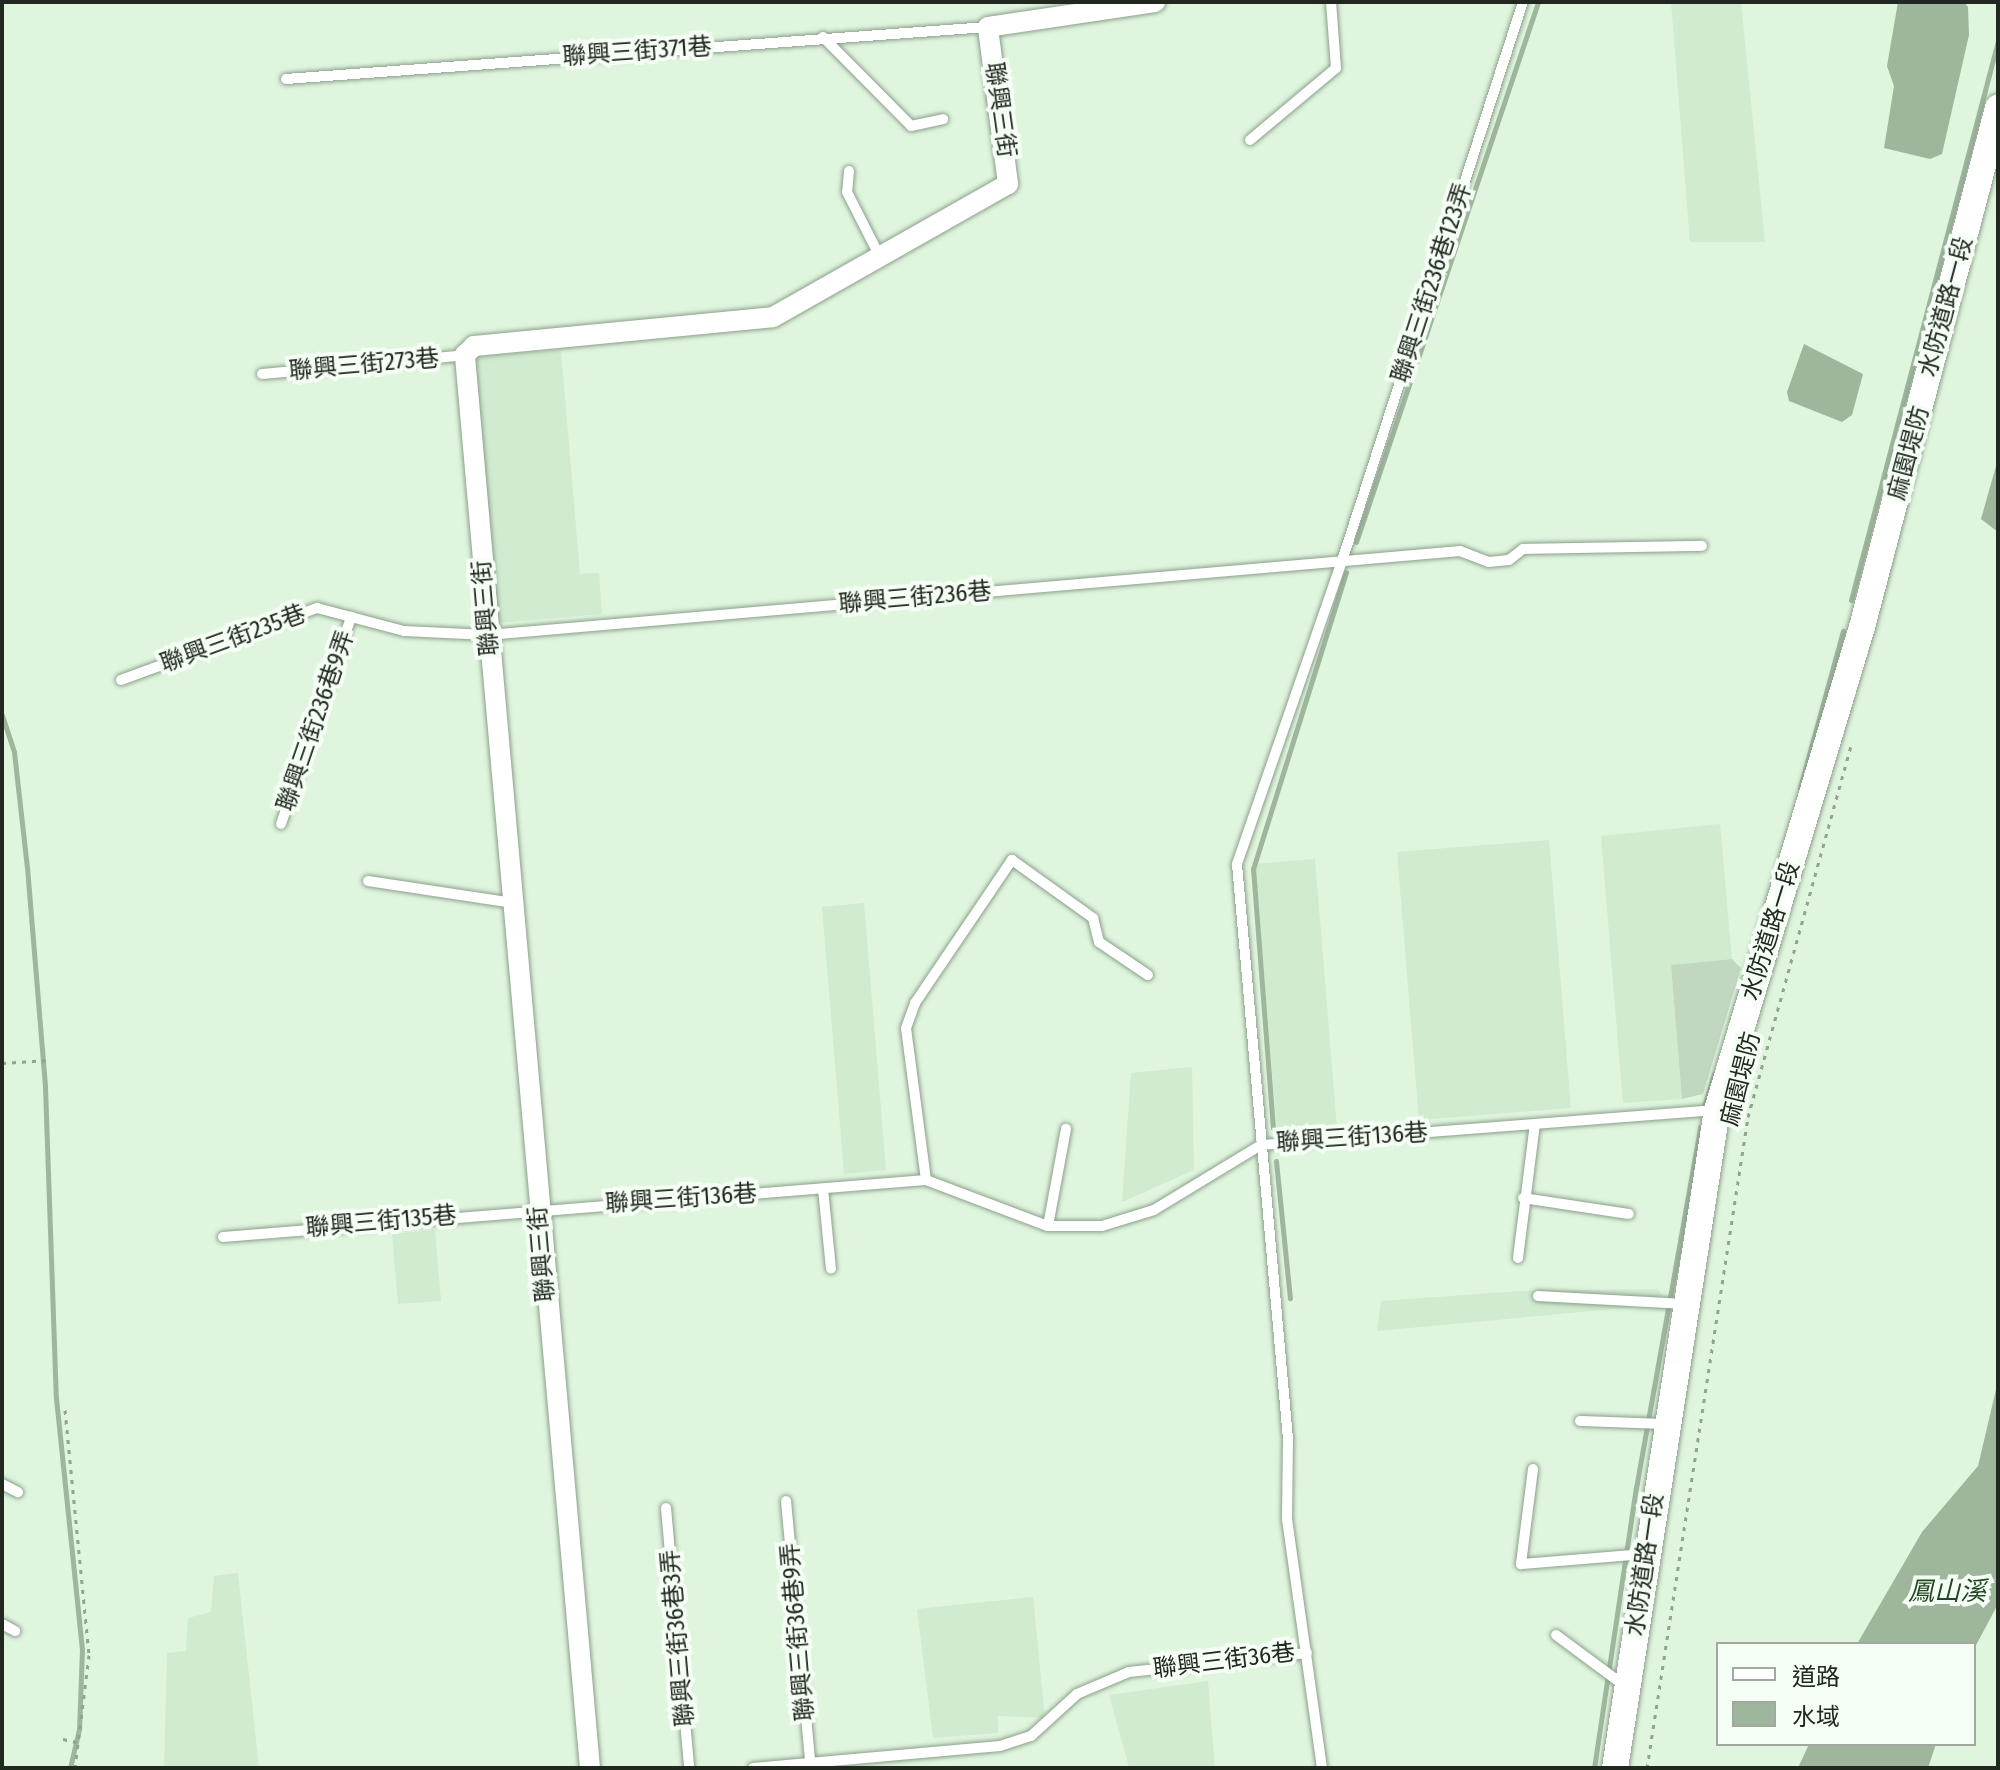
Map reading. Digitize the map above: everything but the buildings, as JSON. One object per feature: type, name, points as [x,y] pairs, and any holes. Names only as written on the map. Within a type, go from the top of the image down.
[{"type":"street","name":"聯興三街","points":[[590,1768],[538,1208],[465,355],[474,346],[773,317],[1008,184],[988,27],[1041,9],[1155,2]]},
{"type":"street","name":"水防道路一段","points":[[1615,1768],[1622,1684],[1661,1424],[1675,1304],[1717,1110],[1862,627],[1998,108]]},
{"type":"lane","points":[[1250,140],[1336,68],[1331,2]]},
{"type":"lane","name":"聯興三街236巷123弄","points":[[1341,564],[1523,2]]},
{"type":"lane","name":"聯興三街371巷","points":[[286,79],[988,27]]},
{"type":"lane","points":[[823,37],[911,126],[943,119]]},
{"type":"lane","points":[[849,171],[847,192],[880,257]]},
{"type":"lane","name":"聯興三街273巷","points":[[262,374],[465,355]]},
{"type":"lane","name":"聯興三街236巷","points":[[488,635],[1341,564],[1460,551],[1489,562],[1509,560],[1523,549],[1702,546]]},
{"type":"lane","points":[[1261,1145],[1237,864],[1341,564]]},
{"type":"lane","name":"聯興三街235巷","points":[[121,680],[317,608],[404,631],[488,635]]},
{"type":"lane","name":"聯興三街236巷9弄","points":[[281,824],[351,617]]},
{"type":"lane","points":[[926,1180],[906,1028],[915,1003],[1012,860],[1093,918],[1099,942],[1148,975]]},
{"type":"lane","points":[[368,881],[513,903]]},
{"type":"lane","name":"聯興三街136巷","points":[[538,1208],[926,1180],[1048,1226],[1102,1226],[1154,1210],[1261,1145],[1717,1110]]},
{"type":"lane","points":[[1518,1258],[1523,1198],[1535,1124]]},
{"type":"lane","points":[[1048,1226],[1066,1129]]},
{"type":"lane","name":"聯興三街36巷","points":[[753,1768],[1000,1746],[1031,1736],[1077,1694],[1129,1672],[1307,1653],[1287,1519],[1288,1439],[1261,1145]]},
{"type":"lane","points":[[823,1189],[831,1269]]},
{"type":"lane","points":[[1523,1198],[1629,1214]]},
{"type":"lane","name":"聯興三街135巷","points":[[223,1237],[538,1208]]},
{"type":"lane","points":[[1538,1296],[1675,1304]]},
{"type":"lane","points":[[1580,1421],[1661,1424]]},
{"type":"lane","points":[[1533,1469],[1521,1564],[1641,1555]]},
{"type":"lane","points":[[2,1484],[18,1492]]},
{"type":"lane","name":"聯興三街36巷9弄","points":[[786,1501],[810,1762]]},
{"type":"lane","name":"聯興三街36巷3弄","points":[[666,1508],[689,1768]]},
{"type":"lane","points":[[2,1624],[15,1631]]},
{"type":"lane","points":[[1556,1635],[1622,1684]]},
{"type":"lane","points":[[1307,1653],[1322,1768]]},
{"type":"path","name":"麻園堤防","points":[[1647,1768],[1748,1117],[1855,733]]},
{"type":"path","points":[[2,1063],[49,1060]]},
{"type":"path","points":[[65,1410],[89,1655],[81,1743],[75,1768]]},
{"type":"path","points":[[63,1739],[81,1743]]},
{"type":"shaded area","points":[[1671,2],[1741,2],[1765,242],[1690,242]]},
{"type":"shaded area","points":[[561,350],[580,574],[599,573],[602,614],[496,623],[473,357]]},
{"type":"shaded area","points":[[1720,824],[1732,959],[1671,965],[1682,1099],[1623,1103],[1601,836]]},
{"type":"shaded area","points":[[1549,840],[1571,1108],[1419,1120],[1397,852]]},
{"type":"shaded area","points":[[1315,859],[1337,1127],[1277,1131],[1255,864]]},
{"type":"shaded area","points":[[864,903],[886,1170],[844,1174],[822,907]]},
{"type":"shaded area","points":[[1732,959],[1741,968],[1703,1094],[1682,1099],[1671,965]]},
{"type":"shaded area","points":[[1192,1067],[1194,1170],[1122,1202],[1131,1073]]},
{"type":"shaded area","points":[[435,1230],[441,1301],[398,1304],[392,1234]]},
{"type":"shaded area","points":[[1658,1289],[1667,1304],[1377,1331],[1381,1301],[1520,1291]]},
{"type":"shaded area","points":[[238,1573],[259,1768],[164,1768],[167,1653],[186,1651],[188,1618],[211,1612],[214,1576]]},
{"type":"shaded area","points":[[1033,1597],[1045,1718],[998,1716],[998,1733],[933,1738],[917,1609]]},
{"type":"shaded area","points":[[1208,1681],[1215,1768],[1129,1767],[1109,1695]]},
{"type":"water","points":[[1898,2],[1964,2],[1968,7],[1969,35],[1942,154],[1930,159],[1884,148],[1894,86],[1887,66]]},
{"type":"water","points":[[1804,344],[1863,374],[1852,415],[1842,422],[1789,401],[1787,392]]},
{"type":"water","points":[[1998,459],[1998,532],[1981,519]]},
{"type":"water","name":"鳳山溪","points":[[1998,1381],[1998,1604],[1976,1645],[1976,1642],[1858,1642],[1922,1532],[1978,1466]]},
{"type":"water","points":[[1808,1746],[1935,1746],[1928,1768],[1798,1768]]},
{"type":"waterway","points":[[1356,542],[1538,2]]},
{"type":"waterway","points":[[1851,600],[1998,41]]},
{"type":"waterway","points":[[1273,1128],[1253,869],[1346,572]]},
{"type":"waterway","points":[[1800,788],[1843,631]]},
{"type":"waterway","points":[[2,715],[14,752],[27,867],[45,1087],[56,1398],[82,1649],[79,1729],[70,1768]]},
{"type":"waterway","points":[[1703,1110],[1714,1074]]},
{"type":"waterway","points":[[1594,1768],[1636,1488],[1700,1127]]},
{"type":"waterway","points":[[1276,1161],[1290,1298]]}]
